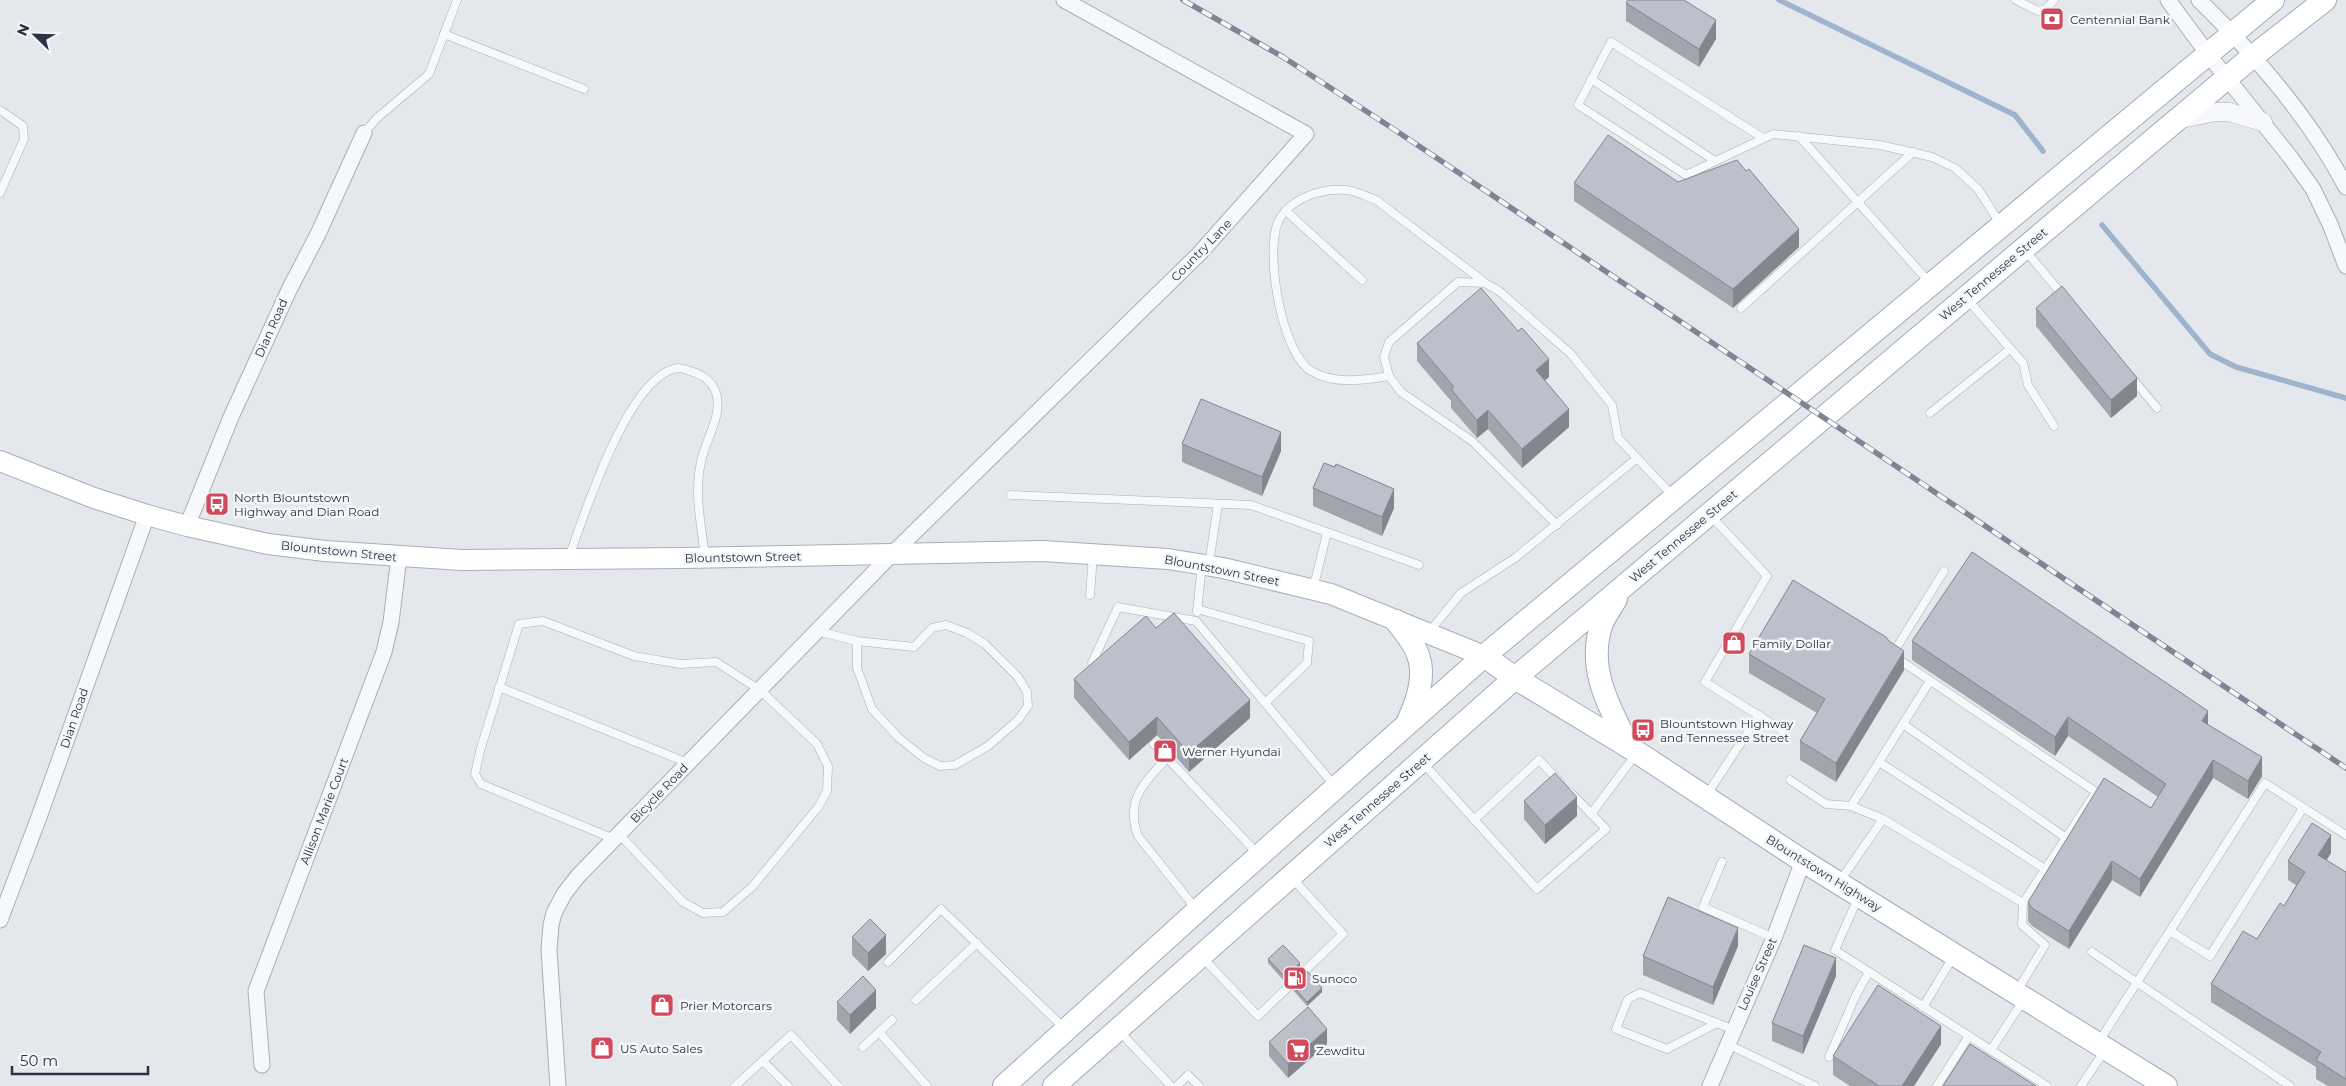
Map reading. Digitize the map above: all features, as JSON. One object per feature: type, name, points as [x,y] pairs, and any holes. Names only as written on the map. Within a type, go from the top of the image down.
[{"type":"main road","points":[[1004,1086],[1197,910],[1484,656],[2232,32],[2274,0]]},
{"type":"main road","name":"West Tennessee Street","points":[[1055,1086],[1515,678],[2252,56],[2325,0]]},
{"type":"main road","points":[[2024,248],[2026,219],[2034,197]]},
{"type":"main road","points":[[1990,276],[2003,235],[2001,225]]},
{"type":"main road","name":"Blountstown Street","points":[[0,461],[94,498],[147,515],[268,544],[325,551],[399,557],[569,559],[1043,551],[1168,559],[1205,565],[1331,594],[1484,656]]},
{"type":"main road","points":[[1623,587],[1601,624],[1596,645],[1596,661],[1602,692],[1633,750]]},
{"type":"main road","points":[[1396,620],[1417,651],[1420,669],[1420,690],[1406,725]]},
{"type":"main road","name":"Blountstown Highway","points":[[1484,656],[1515,678],[1633,750],[1803,861],[2102,1045],[2157,1084]]},
{"type":"street","name":"Country Lane","points":[[892,554],[1199,254],[1306,134],[1064,0]]},
{"type":"street","points":[[2168,0],[2291,158],[2312,189],[2330,224],[2346,266]]},
{"type":"street","points":[[2199,0],[2232,32],[2309,126],[2330,156],[2346,187]]},
{"type":"street","points":[[2176,120],[2216,112],[2229,112],[2263,122]]},
{"type":"street","name":"Dian Road","points":[[187,526],[231,417],[364,133]]},
{"type":"street","name":"Dian Road","points":[[0,920],[39,817],[147,515]]},
{"type":"street","name":"Bicycle Road","points":[[558,1086],[550,950],[551,925],[554,913],[564,894],[578,876],[892,554]]},
{"type":"street","name":"Allison Marie Court","points":[[262,1065],[256,991],[384,652],[391,622],[399,557]]},
{"type":"street","name":"Louise Street","points":[[1710,1086],[1732,1029],[1774,938],[1803,861]]},
{"type":"lane","points":[[364,133],[377,118],[429,74],[457,0]]},
{"type":"lane","points":[[2016,0],[2038,11],[2046,9],[2053,2]]},
{"type":"lane","points":[[444,34],[584,89]]},
{"type":"lane","points":[[1763,138],[1611,42],[1578,105],[1686,175],[1772,134],[1880,145],[1932,157],[1955,168],[1978,189],[2001,225]]},
{"type":"lane","points":[[1591,80],[1715,161]]},
{"type":"lane","points":[[0,110],[23,126],[24,139],[0,193]]},
{"type":"lane","points":[[1799,136],[1931,283]]},
{"type":"lane","points":[[1741,308],[1913,152]]},
{"type":"lane","points":[[1389,376],[1359,380],[1331,379],[1311,371],[1301,363],[1293,352],[1278,302],[1275,271],[1275,231],[1280,218],[1295,201],[1308,196],[1347,190],[1376,200],[1485,283],[1500,291],[1571,354],[1612,405],[1618,438],[1674,497]]},
{"type":"lane","points":[[1286,211],[1362,280]]},
{"type":"lane","points":[[2024,248],[2068,302]]},
{"type":"lane","points":[[1485,283],[1458,282],[1388,342],[1384,357],[1389,376],[1401,392],[1472,441],[1557,525]]},
{"type":"lane","points":[[1965,298],[2023,363],[2028,385],[2054,426]]},
{"type":"lane","points":[[1930,414],[2010,349]]},
{"type":"lane","points":[[569,559],[601,469],[631,409],[648,388],[665,373],[679,368],[704,376],[714,388],[717,401],[714,425],[701,460],[696,491],[705,558]]},
{"type":"lane","points":[[2125,370],[2157,408]]},
{"type":"lane","points":[[1428,633],[1461,593],[1515,558],[1636,458]]},
{"type":"lane","points":[[1011,495],[1251,505],[1419,565]]},
{"type":"lane","points":[[1196,621],[1205,565],[1218,504]]},
{"type":"lane","points":[[1709,514],[1767,576],[1705,682],[1782,730]]},
{"type":"lane","points":[[1312,589],[1328,532]]},
{"type":"lane","points":[[1090,595],[1094,554]]},
{"type":"lane","points":[[1944,571],[1892,655],[2096,792],[2023,903],[2022,924],[2046,945],[1991,1050]]},
{"type":"lane","points":[[1092,663],[1118,607],[1196,621],[1336,788]]},
{"type":"lane","points":[[1197,609],[1309,640],[1307,663],[1265,702]]},
{"type":"lane","points":[[543,621],[634,656],[680,664],[716,662],[760,690],[817,744],[828,766],[827,791],[819,806],[752,887],[723,912],[703,913],[684,902],[616,837],[481,784],[475,774],[480,751],[519,624],[543,621]]},
{"type":"lane","points":[[817,631],[857,641],[914,647],[932,628],[946,625],[967,633],[985,644],[1018,677],[1027,692],[1028,706],[1018,720],[988,746],[954,765],[940,766],[924,758],[899,738],[872,710],[857,668],[857,641]]},
{"type":"lane","points":[[1851,806],[1930,681]]},
{"type":"lane","points":[[499,687],[688,763]]},
{"type":"lane","points":[[1705,798],[1759,715]]},
{"type":"lane","points":[[1903,724],[2066,838]]},
{"type":"lane","points":[[1154,744],[1259,855]]},
{"type":"lane","points":[[1591,814],[1633,750]]},
{"type":"lane","points":[[1167,758],[1139,790],[1135,803],[1134,825],[1138,836],[1197,910]]},
{"type":"lane","points":[[1421,761],[1474,820],[1537,889],[1606,829],[1539,760],[1474,820]]},
{"type":"lane","points":[[1877,764],[2046,869]]},
{"type":"lane","points":[[1790,780],[1826,804],[1851,806],[1883,819],[2023,903]]},
{"type":"lane","points":[[2081,1086],[2137,982],[2265,783],[2346,836]]},
{"type":"lane","points":[[2170,931],[2210,956],[2304,808]]},
{"type":"lane","points":[[1839,883],[1883,819]]},
{"type":"lane","points":[[1722,862],[1703,907],[1774,938]]},
{"type":"lane","points":[[1201,956],[1258,1016],[1343,934],[1290,877]]},
{"type":"lane","points":[[1859,896],[1835,950],[2047,1086]]},
{"type":"lane","points":[[888,962],[941,909],[1066,1030]]},
{"type":"lane","points":[[916,1000],[977,944]]},
{"type":"lane","points":[[2092,952],[2290,1086]]},
{"type":"lane","points":[[1923,1007],[1955,954]]},
{"type":"lane","points":[[1829,1057],[1868,972]]},
{"type":"lane","points":[[1717,1023],[1667,1049],[1616,1029],[1628,999],[1640,993],[1717,1023],[1732,1029]]},
{"type":"lane","points":[[863,1047],[892,1020]]},
{"type":"lane","points":[[1117,1030],[1171,1086]]},
{"type":"lane","points":[[879,1032],[927,1086]]},
{"type":"lane","points":[[735,1086],[792,1035],[838,1086]]},
{"type":"lane","points":[[1937,1086],[1969,1036]]},
{"type":"lane","points":[[1726,1044],[1815,1086]]},
{"type":"lane","points":[[763,1060],[788,1086]]},
{"type":"lane","points":[[1177,1086],[1188,1075],[1199,1086]]},
{"type":"building","points":[[1628,0],[1684,0],[1716,20],[1699,49],[1626,3]]},
{"type":"building","points":[[1608,135],[1678,182],[1737,160],[1746,171],[1749,169],[1799,229],[1733,289],[1574,183]]},
{"type":"building","points":[[2062,286],[2137,378],[2111,400],[2036,308]]},
{"type":"building","points":[[1481,288],[1518,331],[1522,328],[1549,359],[1536,370],[1569,409],[1522,449],[1488,410],[1477,420],[1475,418],[1451,389],[1454,387],[1417,343]]},
{"type":"building","points":[[1201,399],[1281,432],[1262,477],[1182,444]]},
{"type":"building","points":[[1324,463],[1335,467],[1336,464],[1394,489],[1382,517],[1313,488]]},
{"type":"building","points":[[1972,552],[2208,711],[2202,721],[2262,757],[2248,781],[2213,760],[2140,879],[2112,861],[2069,931],[2032,908],[2028,902],[2104,778],[2151,808],[2166,784],[2068,717],[2055,737],[1912,641]]},
{"type":"building","points":[[1793,580],[1886,637],[1904,651],[1836,763],[1800,741],[1825,699],[1749,654]]},
{"type":"building","points":[[1174,613],[1250,700],[1189,753],[1157,717],[1129,742],[1074,679],[1146,616],[1156,628]]},
{"type":"building","points":[[1555,773],[1577,797],[1545,825],[1524,801]]},
{"type":"building","points":[[2312,823],[2331,835],[2318,855],[2346,872],[2346,1079],[2316,1060],[2321,1052],[2211,984],[2243,931],[2257,939],[2280,903],[2284,906],[2305,872],[2288,861]]},
{"type":"building","points":[[1668,897],[1738,928],[1713,987],[1643,956]]},
{"type":"building","points":[[870,919],[886,935],[868,953],[852,937]]},
{"type":"building","points":[[1283,945],[1300,963],[1285,977],[1268,959]]},
{"type":"building","points":[[1804,945],[1836,958],[1803,1036],[1772,1023]]},
{"type":"building","points":[[1307,971],[1322,988],[1307,1002],[1293,986]]},
{"type":"building","points":[[863,976],[876,990],[850,1015],[837,1002]]},
{"type":"building","points":[[1878,985],[1941,1026],[1902,1086],[1879,1086],[1833,1056]]},
{"type":"building","points":[[1308,1007],[1327,1029],[1288,1064],[1269,1042]]},
{"type":"building","points":[[1970,1044],[2036,1086],[1943,1086]]},
{"type":"waterway","points":[[1779,0],[2015,115],[2043,151]]},
{"type":"waterway","points":[[2102,225],[2210,354],[2236,367],[2346,398]]},
{"type":"railway","points":[[1183,0],[1283,57],[1395,130],[2346,768]]},
{"type":"place","name":"Centennial Bank","points":[[2052,19]]},
{"type":"place","name":"North Blountstown Highway and Dian Road","points":[[217,504]]},
{"type":"place","name":"Family Dollar","points":[[1734,643]]},
{"type":"place","name":"Blountstown Highway and Tennessee Street","points":[[1643,730]]},
{"type":"place","name":"Werner Hyundai","points":[[1165,751]]},
{"type":"place","name":"Sunoco","points":[[1295,978]]},
{"type":"place","name":"Prier Motorcars","points":[[662,1005]]},
{"type":"place","name":"US Auto Sales","points":[[602,1048]]},
{"type":"place","name":"Zewditu","points":[[1298,1050]]}]
